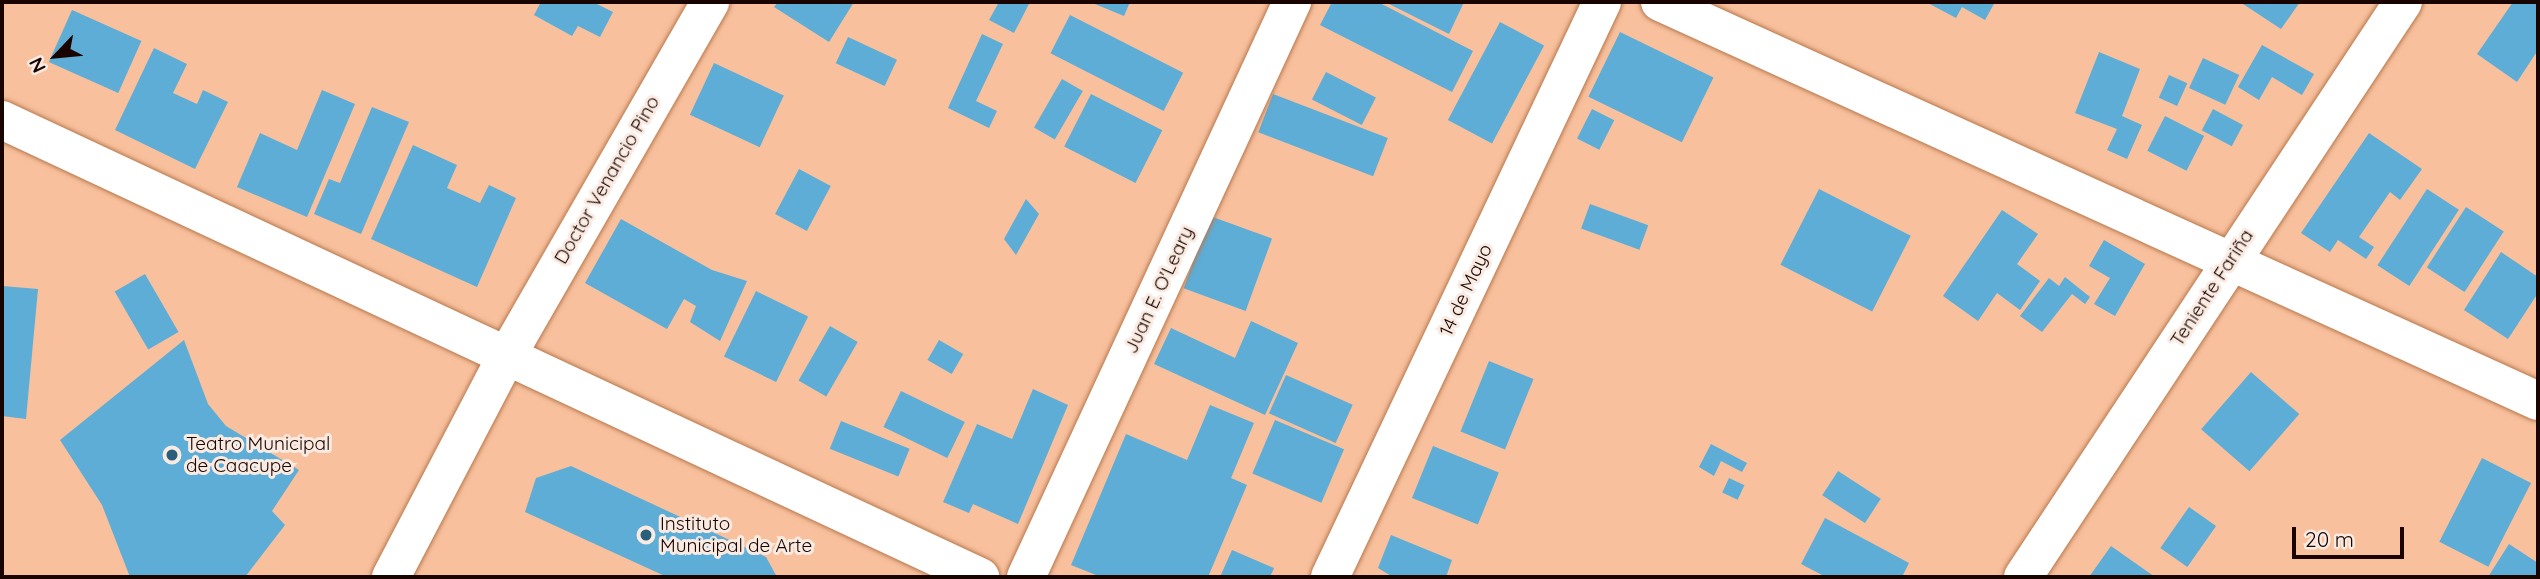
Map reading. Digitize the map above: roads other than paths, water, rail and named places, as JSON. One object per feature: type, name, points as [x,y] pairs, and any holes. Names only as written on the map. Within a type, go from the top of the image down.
[{"type":"street","name":"Doctor Venancio Pino","points":[[391,577],[505,359],[710,2]]},
{"type":"street","name":"Juan E. O'Leary","points":[[1026,577],[1292,2]]},
{"type":"street","name":"14 de Mayo","points":[[1330,577],[1602,2]]},
{"type":"street","points":[[1660,2],[2538,401]]},
{"type":"street","name":"Teniente Fariña","points":[[2024,577],[2229,261],[2403,2]]},
{"type":"street","points":[[2,120],[505,359],[980,577]]},
{"type":"place","name":"Teatro Municipal de Caacupe","points":[[172,455]]},
{"type":"place","name":"Instituto Municipal de Arte","points":[[646,535]]}]
